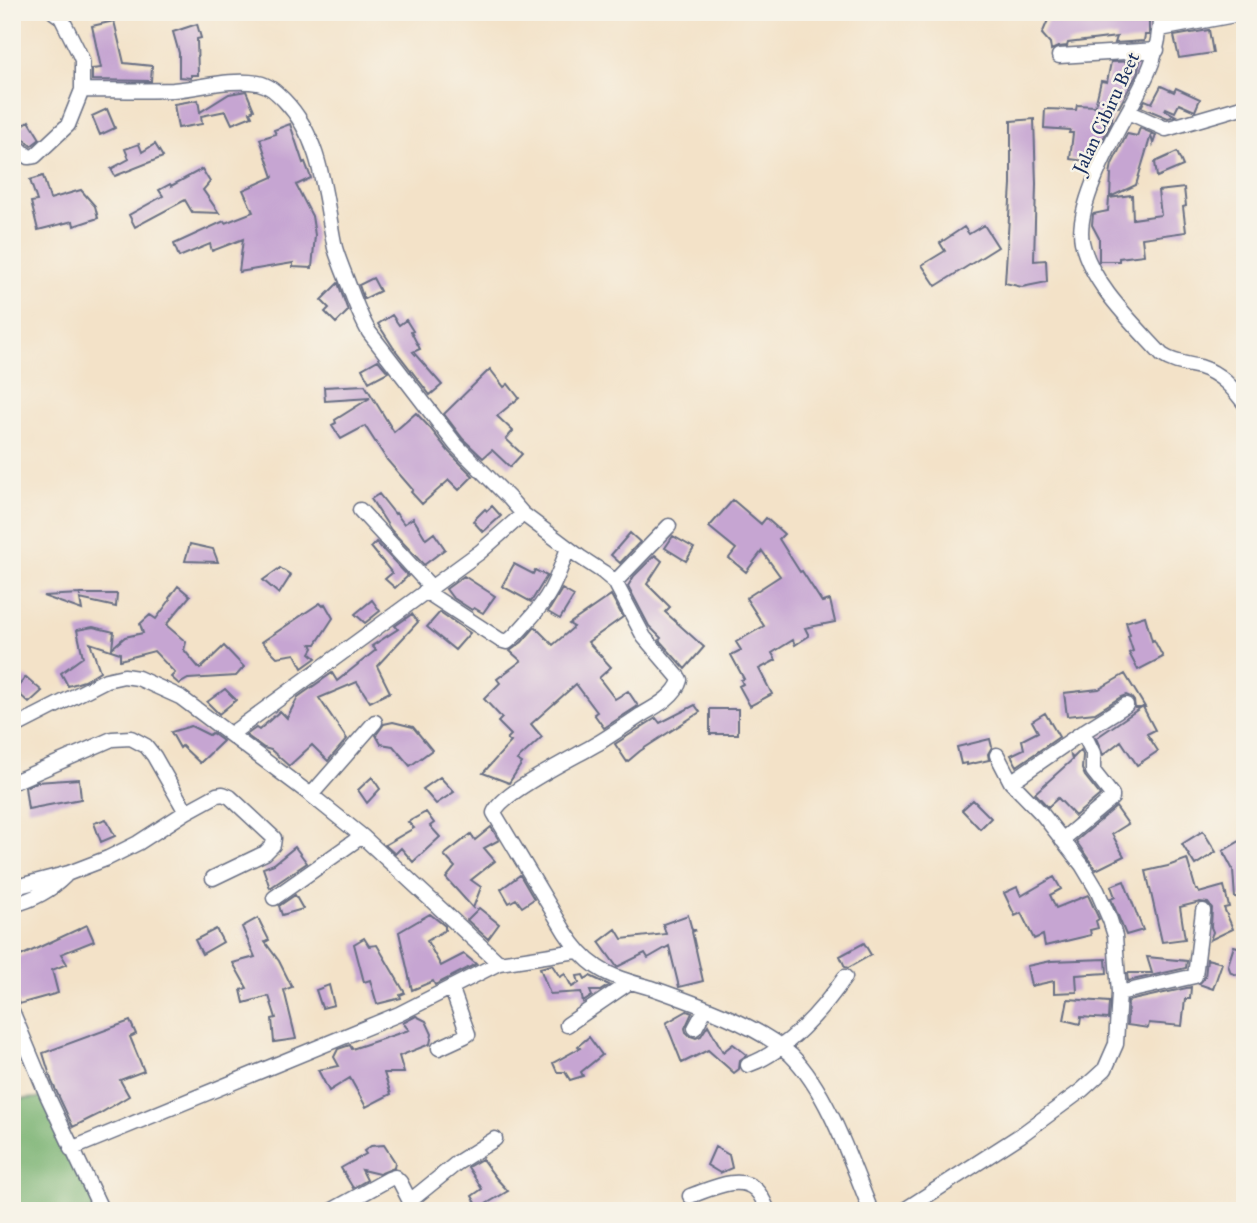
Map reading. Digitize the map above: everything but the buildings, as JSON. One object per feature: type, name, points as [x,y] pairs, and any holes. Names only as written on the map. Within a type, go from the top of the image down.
[{"type":"street","name":"Jalan Cibiru Beet","points":[[1160,12],[1157,50],[1149,74],[1105,155],[1081,220],[1082,242],[1093,270],[1113,299],[1161,355],[1170,360],[1204,368],[1220,377],[1235,390],[1245,404]]},
{"type":"street","points":[[1160,29],[1245,13]]},
{"type":"street","points":[[12,141],[29,157],[35,156],[68,125],[82,90],[82,60],[61,14]]},
{"type":"street","points":[[1059,56],[1157,50]]},
{"type":"street","points":[[82,90],[174,90],[260,83],[273,89],[304,125],[318,158],[336,251],[360,316],[369,332],[456,445],[523,514],[615,582],[644,637],[680,680],[678,687],[657,705],[513,792],[494,813],[577,951],[597,968],[706,1008],[757,1031],[790,1054],[819,1091],[871,1211]]},
{"type":"street","points":[[1128,112],[1166,129],[1245,106]]},
{"type":"street","points":[[360,510],[428,589],[500,640],[507,642],[525,625],[554,587],[568,548]]},
{"type":"street","points":[[232,734],[480,552],[523,514]]},
{"type":"street","points":[[615,582],[669,526]]},
{"type":"street","points":[[12,728],[106,680],[124,676],[138,678],[180,697],[232,734],[362,836],[499,963]]},
{"type":"street","points":[[1011,782],[1126,705]]},
{"type":"street","points":[[311,795],[375,722]]},
{"type":"street","points":[[1062,840],[1112,798],[1093,771],[1093,753],[1083,732]]},
{"type":"street","points":[[16,781],[112,739],[131,738],[146,746],[154,756],[186,812]]},
{"type":"street","points":[[903,1211],[1021,1135],[1082,1090],[1105,1069],[1116,1044],[1119,993],[1115,936],[1111,920],[1082,865],[1043,815],[1011,782],[997,755]]},
{"type":"street","points":[[12,888],[69,873],[108,858],[138,843],[186,812],[223,794],[230,797],[274,838],[273,845],[265,853],[213,878]]},
{"type":"street","points":[[274,898],[362,836]]},
{"type":"street","points":[[12,905],[53,888],[69,873]]},
{"type":"street","points":[[1119,993],[1195,976],[1203,911]]},
{"type":"street","points":[[71,1149],[399,1014],[499,963],[577,951]]},
{"type":"street","points":[[748,1065],[761,1061],[809,1021],[831,998],[845,977]]},
{"type":"street","points":[[567,1025],[630,982]]},
{"type":"street","points":[[439,1048],[468,1034],[451,987]]},
{"type":"street","points":[[695,1028],[706,1008]]},
{"type":"street","points":[[12,1011],[71,1149],[102,1211]]},
{"type":"street","points":[[331,1211],[395,1177],[412,1206],[457,1163],[495,1139]]},
{"type":"street","points":[[690,1196],[734,1182],[750,1184],[759,1193],[768,1211]]},
{"type":"green space","points":[[48,1097],[102,1211],[12,1211],[12,1100]]}]
